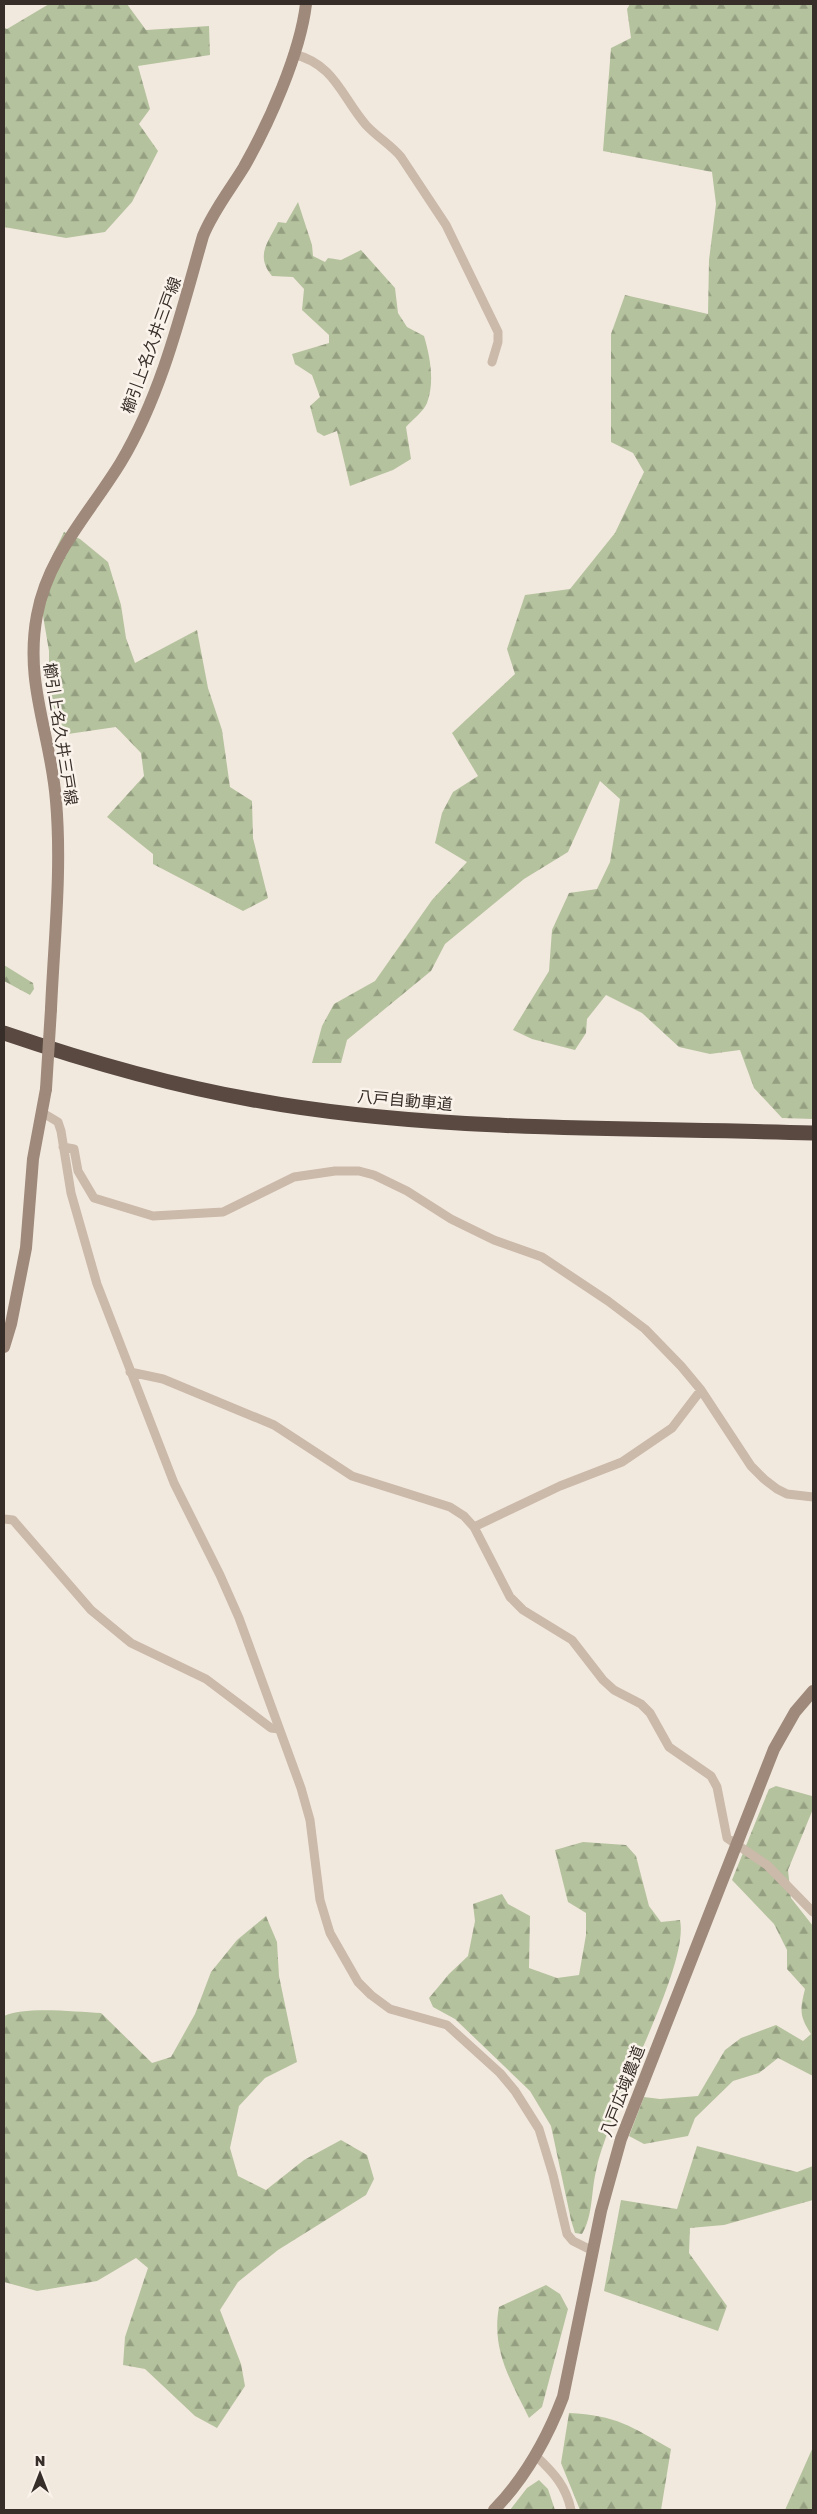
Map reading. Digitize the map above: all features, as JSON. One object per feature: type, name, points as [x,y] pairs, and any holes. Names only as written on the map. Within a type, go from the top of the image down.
[{"type":"highway","name":"八戸自動車道","points":[[4,1033],[77,1058],[152,1078],[254,1100],[326,1110],[474,1123],[813,1133]]},
{"type":"highway","name":"八戸自動車道","points":[[4,1042],[81,1068],[152,1087],[249,1108],[324,1119],[473,1132],[813,1142]]},
{"type":"main road","name":"櫛引上名久井三戸線","points":[[4,1347],[11,1324],[26,1248],[33,1159],[46,1089],[51,1009],[58,830],[54,779],[33,673],[32,653],[38,613],[54,564],[65,544],[121,462],[140,424],[172,345],[208,223],[244,166],[263,129],[293,54],[303,23],[306,4]]},
{"type":"main road","name":"八戸広域農道","points":[[494,2510],[536,2456],[552,2426],[563,2397],[608,2180],[621,2139],[774,1749],[795,1712],[813,1691]]},
{"type":"street","points":[[293,54],[305,56],[327,70],[368,128],[401,157],[446,225],[498,332],[498,342],[492,362]]},
{"type":"street","points":[[43,1113],[58,1122],[71,1193],[82,1236],[97,1284],[130,1372],[174,1483],[220,1575],[239,1618],[279,1729],[308,1814],[324,1916],[330,1932],[358,1982],[371,1995],[390,2009],[447,2025],[500,2073],[515,2091],[539,2128],[554,2176],[562,2219],[567,2234],[573,2241],[593,2251]]},
{"type":"street","points":[[63,1147],[74,1150],[78,1172],[94,1198],[153,1216],[222,1212],[294,1177],[335,1171],[359,1171],[374,1175],[407,1191],[451,1220],[494,1240],[542,1257],[574,1277],[645,1329],[702,1390],[751,1466],[776,1489],[787,1494],[813,1497]]},
{"type":"street","points":[[130,1372],[163,1379],[274,1425],[352,1476],[450,1506],[464,1516],[474,1527],[510,1597],[523,1610],[572,1640],[603,1680],[614,1690],[641,1704],[650,1712],[669,1747],[711,1776],[717,1786],[724,1833],[727,1838],[767,1865],[813,1912]]},
{"type":"street","points":[[474,1527],[560,1486],[622,1462],[672,1428],[702,1390]]},
{"type":"street","points":[[4,1519],[13,1520],[85,1603],[130,1643],[206,1679],[271,1728],[279,1729]]},
{"type":"street","points":[[536,2456],[558,2477],[566,2491],[571,2510]]},
{"type":"green space","points":[[49,4],[127,4],[146,30],[209,26],[210,55],[138,66],[150,109],[139,124],[158,151],[132,202],[105,232],[66,238],[4,227],[4,28],[7,29]]},
{"type":"green space","points":[[630,4],[813,4],[813,1119],[782,1118],[754,1088],[740,1050],[710,1054],[679,1047],[642,1013],[606,995],[587,1019],[586,1033],[575,1050],[532,1039],[513,1030],[549,971],[552,930],[569,893],[597,889],[610,862],[620,799],[600,781],[568,852],[524,879],[445,944],[431,971],[347,1040],[341,1063],[312,1063],[322,1026],[334,1004],[375,981],[432,900],[467,862],[435,843],[442,813],[453,792],[478,776],[452,733],[515,674],[507,649],[525,595],[570,589],[615,533],[644,472],[633,453],[611,442],[611,334],[625,295],[708,314],[709,260],[716,204],[712,172],[603,151],[611,48],[631,38],[627,9]]},
{"type":"green space","points":[[298,202],[312,245],[313,256],[325,262],[328,258],[341,260],[361,250],[395,288],[398,313],[407,327],[424,336],[430,360],[431,386],[427,403],[406,427],[411,459],[393,470],[350,486],[337,431],[324,436],[317,432],[310,406],[320,397],[312,375],[295,364],[292,354],[329,343],[329,335],[302,310],[304,289],[293,277],[272,276],[264,262],[267,243],[278,222],[286,223]]},
{"type":"green space","points":[[64,532],[80,539],[108,562],[121,605],[126,638],[135,663],[197,630],[208,688],[222,730],[230,787],[252,801],[253,838],[268,898],[243,911],[153,864],[153,854],[107,817],[144,776],[141,753],[116,727],[68,734],[49,707],[49,651],[42,610],[48,565]]},
{"type":"green space","points":[[4,965],[33,983],[34,989],[30,995],[4,981]]},
{"type":"green space","points":[[776,1786],[812,1796],[813,1809],[788,1870],[791,1898],[813,1926],[813,2076],[778,2058],[759,2073],[733,2081],[695,2118],[688,2136],[644,2144],[629,2136],[644,2097],[660,2099],[698,2096],[725,2050],[741,2038],[776,2025],[803,2041],[811,2034],[804,2022],[802,2012],[805,1989],[787,1969],[787,1950],[774,1924],[732,1880],[769,1789]]},
{"type":"green space","points":[[583,1842],[626,1845],[636,1856],[649,1906],[661,1922],[680,1920],[680,1940],[665,1994],[615,2112],[602,2148],[594,2179],[590,2212],[582,2234],[575,2233],[571,2220],[551,2126],[530,2091],[455,2019],[433,2007],[429,1998],[449,1974],[468,1956],[475,1921],[473,1904],[502,1894],[508,1904],[530,1916],[529,1968],[557,1978],[579,1975],[586,1935],[586,1913],[568,1902],[555,1850]]},
{"type":"green space","points":[[266,1916],[277,1942],[279,1976],[297,2062],[265,2078],[239,2106],[230,2148],[238,2176],[266,2190],[304,2160],[341,2140],[367,2155],[374,2179],[366,2195],[278,2250],[238,2282],[220,2310],[241,2364],[245,2386],[217,2428],[195,2416],[145,2369],[123,2365],[125,2337],[148,2268],[136,2258],[97,2281],[37,2291],[4,2282],[4,2016],[37,2010],[101,2013],[152,2063],[171,2057],[195,2014],[211,1972],[237,1940]]},
{"type":"green space","points":[[697,2146],[797,2172],[813,2166],[813,2200],[724,2225],[690,2228],[689,2253],[727,2306],[718,2331],[604,2291],[621,2200],[677,2209]]},
{"type":"green space","points":[[546,2285],[560,2294],[568,2309],[542,2407],[529,2418],[509,2378],[500,2351],[497,2323],[499,2307]]},
{"type":"green space","points":[[569,2413],[612,2419],[634,2428],[671,2449],[661,2510],[580,2510],[561,2463]]},
{"type":"green space","points":[[813,2447],[813,2510],[785,2510]]},
{"type":"green space","points":[[539,2480],[548,2489],[555,2510],[510,2510],[527,2488]]}]
